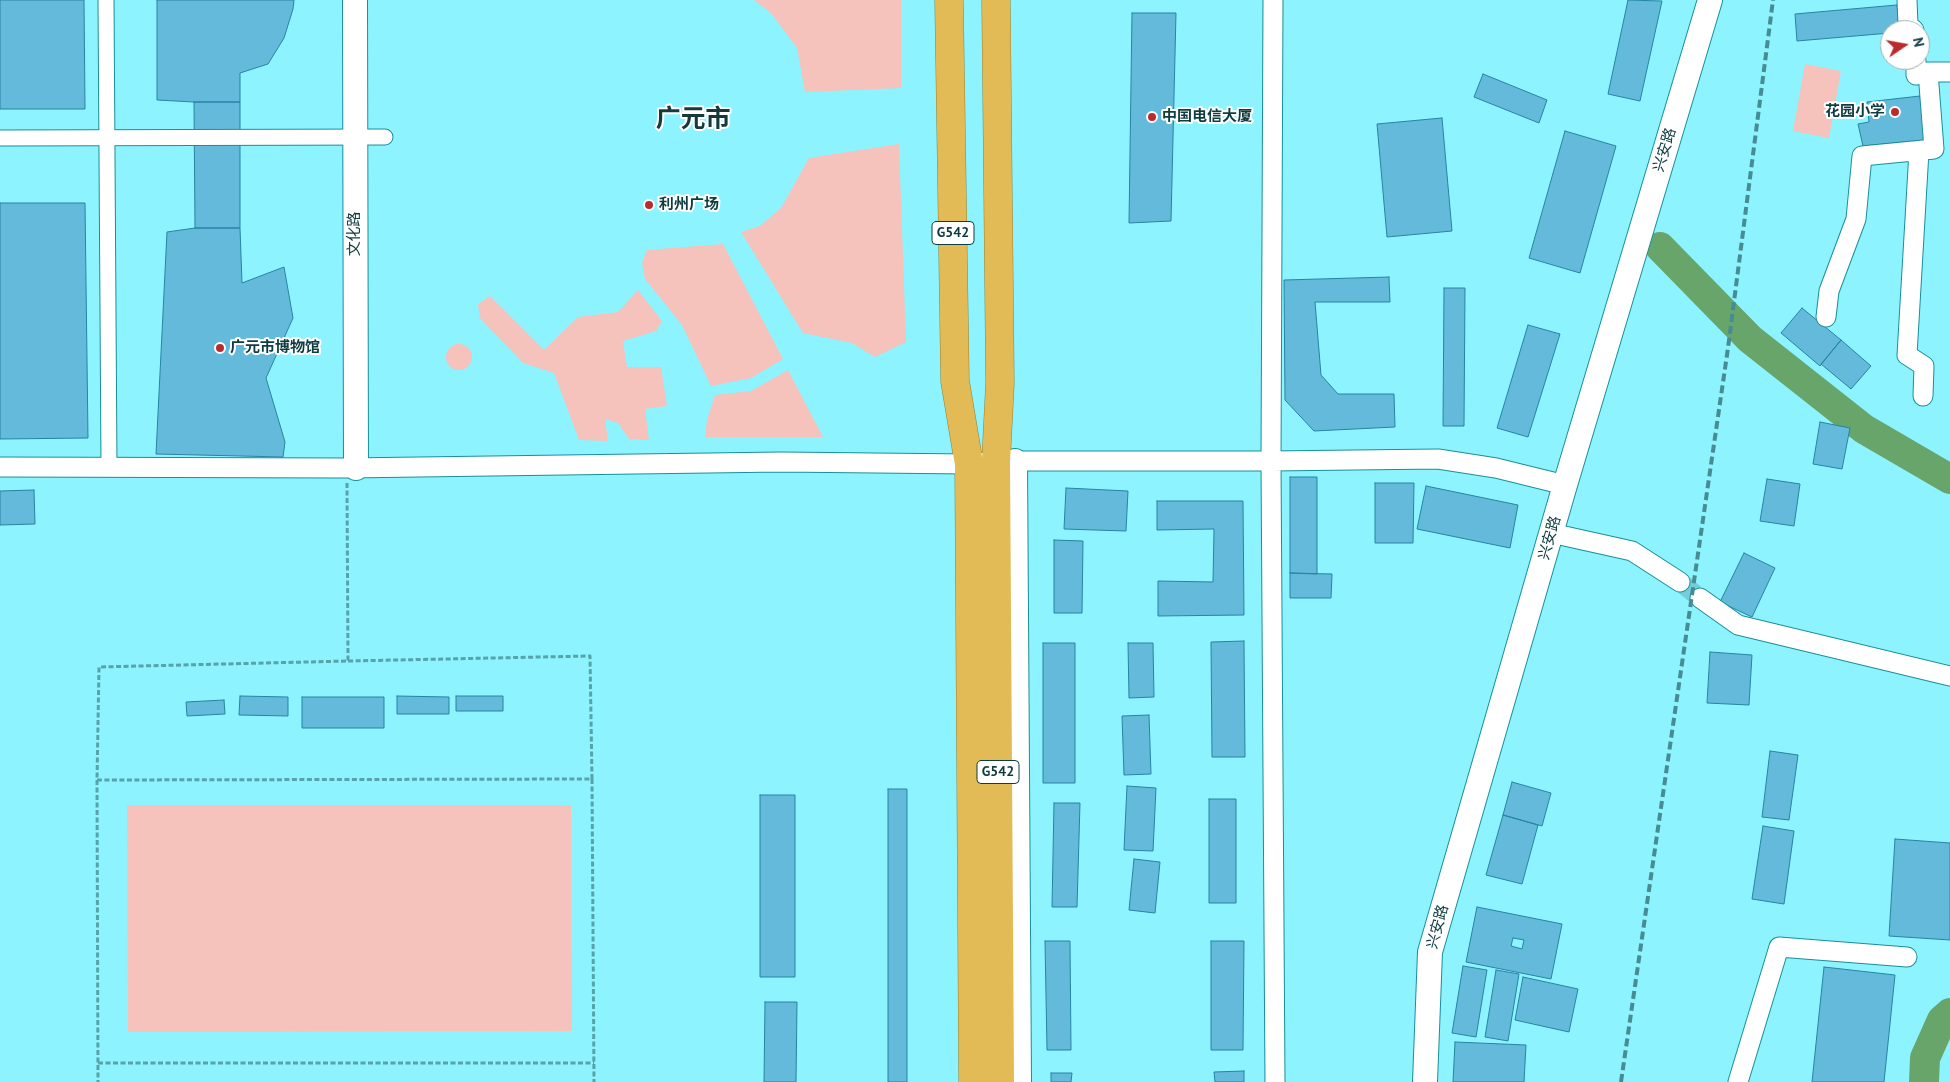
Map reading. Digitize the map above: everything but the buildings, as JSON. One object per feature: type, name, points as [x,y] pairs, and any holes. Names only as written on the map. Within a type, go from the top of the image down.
[{"type":"highway","name":"G542","points":[[949,0],[955,382],[969,464],[973,1082]]},
{"type":"highway","name":"G542","points":[[996,0],[1000,383],[1005,461],[1000,1082]]},
{"type":"street","points":[[106,0],[109,467]]},
{"type":"street","name":"文化路","points":[[352,468],[355,0]]},
{"type":"street","points":[[1273,0],[1271,461],[1275,1082]]},
{"type":"street","name":"兴安路","points":[[1425,1082],[1430,952],[1551,532],[1710,0]]},
{"type":"street","points":[[1906,0],[1908,20]]},
{"type":"street","points":[[1930,68],[1950,72]]},
{"type":"street","points":[[1923,70],[1934,144],[1907,355],[1924,366],[1923,396]]},
{"type":"street","points":[[0,138],[385,137]]},
{"type":"street","points":[[1826,317],[1829,291],[1856,219],[1862,156],[1934,144]]},
{"type":"street","points":[[0,467],[352,468],[781,462],[969,464],[1005,461],[1438,459],[1496,468],[1565,485]]},
{"type":"street","points":[[1005,461],[1019,1082]]},
{"type":"street","points":[[1551,532],[1632,551],[1680,582]]},
{"type":"street","points":[[1700,598],[1738,626],[1950,676]]},
{"type":"street","points":[[1738,1082],[1779,947],[1906,956]]},
{"type":"path","points":[[348,661],[352,468]]},
{"type":"path","points":[[98,1082],[97,780],[99,667],[590,656],[594,1082]]},
{"type":"path","points":[[97,780],[592,779]]},
{"type":"path","points":[[98,1063],[594,1063]]},
{"type":"shaded area","points":[[754,0],[901,0],[901,88],[805,92],[797,48],[771,13]]},
{"type":"shaded area","points":[[1805,64],[1841,71],[1829,138],[1793,131]]},
{"type":"shaded area","points":[[899,144],[906,342],[875,357],[852,343],[803,333],[741,232],[760,226],[781,208],[809,158]]},
{"type":"shaded area","points":[[723,244],[783,359],[751,378],[711,386],[682,325],[645,279],[642,263],[647,250]]},
{"type":"shaded area","points":[[638,290],[662,321],[656,331],[623,341],[627,367],[661,367],[667,406],[645,409],[649,440],[629,439],[618,423],[605,419],[608,441],[579,440],[554,373],[523,363],[480,318],[478,304],[490,296],[544,350],[578,317],[618,312]]},
{"type":"shaded area","points":[[459,344],[468,348],[472,357],[468,366],[459,370],[450,366],[446,357],[450,348]]},
{"type":"shaded area","points":[[788,370],[823,437],[705,437],[707,420],[715,395],[751,391]]},
{"type":"shaded area","points":[[127,805],[571,805],[572,1031],[128,1032]]},
{"type":"waterway","points":[[1660,247],[1750,339],[1864,429],[1950,479]]},
{"type":"waterway","points":[[1924,1082],[1925,1058],[1942,1020],[1950,1013]]},
{"type":"tunnel","points":[[1680,582],[1700,598]]},
{"type":"railway","points":[[1621,1082],[1728,348],[1773,0]]},
{"type":"place","name":"花园小学","points":[[1895,112]]},
{"type":"place","name":"中国电信大厦","points":[[1152,117]]},
{"type":"place","name":"利州广场","points":[[649,205]]},
{"type":"place","name":"广元市博物馆","points":[[220,348]]},
{"type":"district","name":"广元市","points":[[693,120]]}]
